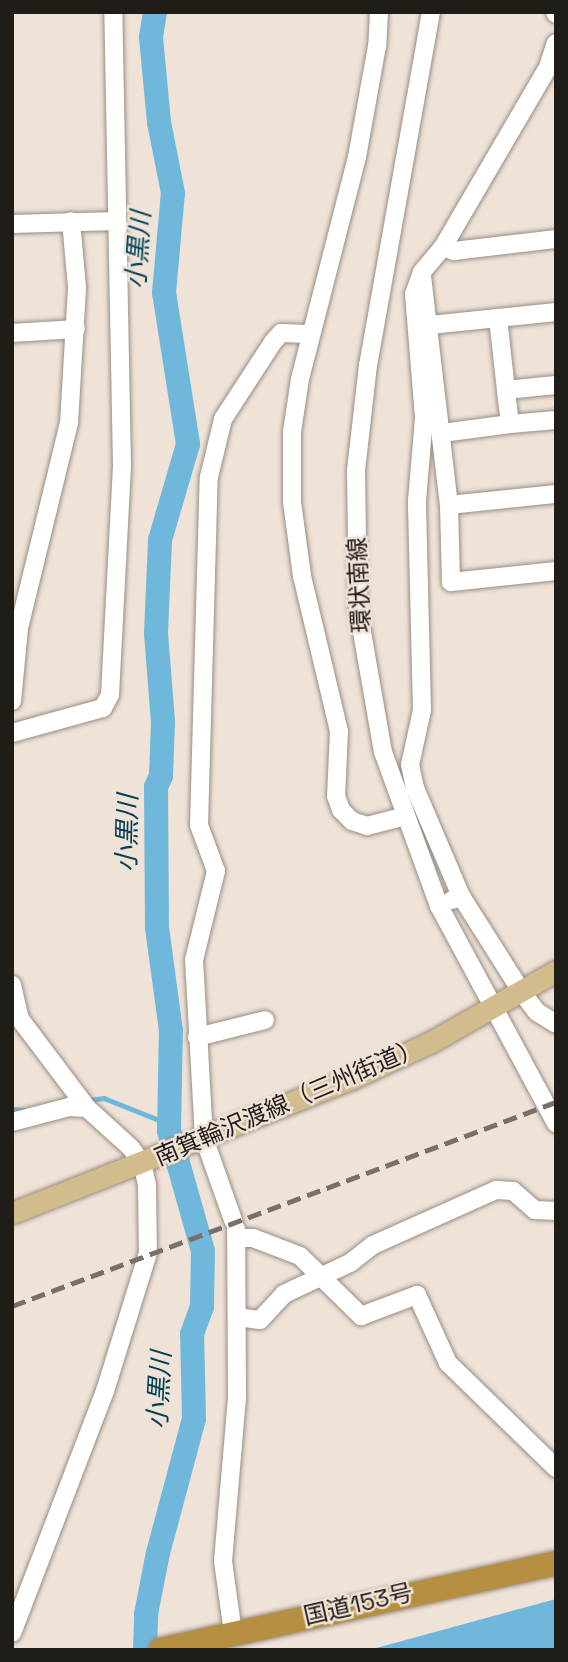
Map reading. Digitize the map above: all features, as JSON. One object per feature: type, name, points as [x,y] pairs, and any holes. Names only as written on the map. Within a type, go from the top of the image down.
[{"type":"highway","name":"国道153号","points":[[161,1650],[556,1563]]},
{"type":"main road","name":"南箕輪沢渡線（三州街道）","points":[[12,1213],[351,1079],[491,1008],[556,971]]},
{"type":"street","points":[[12,733],[103,708],[110,695],[121,545],[113,12]]},
{"type":"street","points":[[379,12],[377,46],[356,157],[308,334],[292,432],[292,502],[302,576],[339,731],[336,796],[352,821],[367,826],[406,816]]},
{"type":"street","name":"環状南線","points":[[431,12],[368,365],[356,470],[358,609],[364,656],[383,752],[439,906],[491,1008],[556,1123]]},
{"type":"street","points":[[556,43],[548,67],[443,247],[422,272],[412,313],[424,418],[417,501],[422,710],[411,765],[415,788],[461,896],[521,991],[537,1012],[556,1024]]},
{"type":"street","points":[[12,701],[19,628],[69,422],[76,329],[71,221]]},
{"type":"street","points":[[12,224],[116,221]]},
{"type":"street","points":[[443,247],[454,250],[556,239]]},
{"type":"street","points":[[422,272],[449,505],[451,583],[556,571]]},
{"type":"street","points":[[430,325],[556,312]]},
{"type":"street","points":[[498,318],[510,424]]},
{"type":"street","points":[[12,334],[76,329]]},
{"type":"street","points":[[224,1636],[223,1561],[237,1398],[235,1227],[200,1139],[194,960],[216,872],[199,825],[209,477],[223,419],[273,342],[281,332],[308,334]]},
{"type":"street","points":[[506,390],[556,385]]},
{"type":"street","points":[[442,433],[556,420]]},
{"type":"street","points":[[449,505],[556,494]]},
{"type":"street","points":[[439,906],[461,896]]},
{"type":"street","points":[[12,985],[20,1019],[87,1108],[145,1161],[148,1254],[105,1391],[12,1633]]},
{"type":"street","points":[[197,1037],[265,1020]]},
{"type":"street","points":[[12,1122],[69,1107],[87,1108]]},
{"type":"street","points":[[238,1317],[260,1320],[284,1294],[320,1278],[373,1245],[496,1190],[513,1191],[535,1210],[556,1211]]},
{"type":"street","points":[[235,1227],[253,1238],[300,1255],[320,1278],[361,1315],[418,1295],[448,1363],[556,1468]]},
{"type":"water","points":[[556,1599],[556,1650],[369,1650]]},
{"type":"waterway","name":"小黒川","points":[[145,1650],[146,1614],[158,1553],[194,1419],[192,1334],[202,1307],[203,1251],[169,1131],[171,1031],[157,927],[156,787],[161,776],[163,722],[156,633],[160,540],[188,444],[164,293],[173,193],[159,122],[151,37],[155,12]]},
{"type":"waterway","points":[[88,1100],[104,1098],[169,1124]]},
{"type":"waterway","points":[[12,1109],[24,1110]]},
{"type":"railway","points":[[12,1306],[556,1102]]}]
